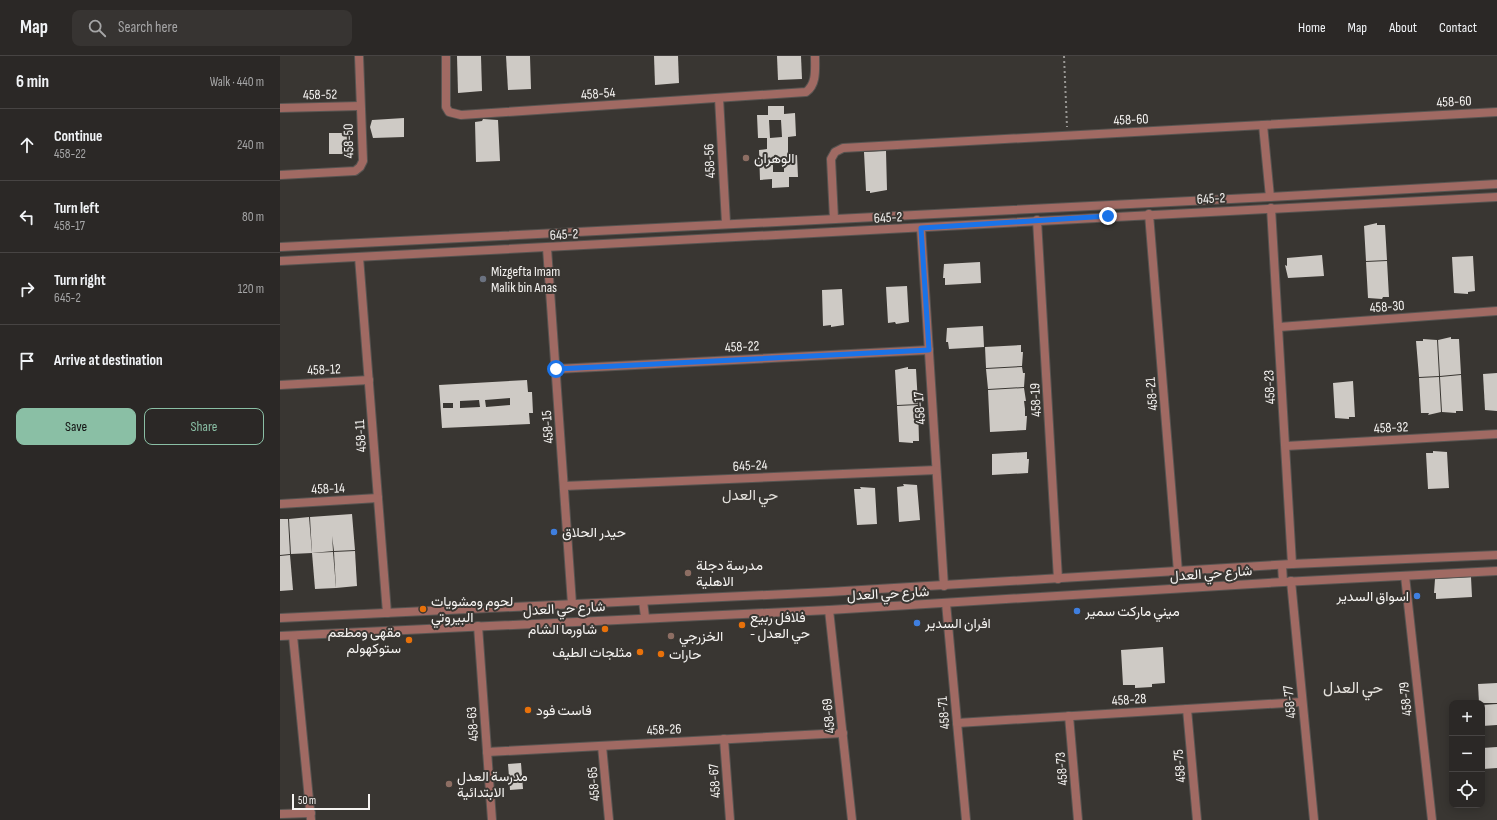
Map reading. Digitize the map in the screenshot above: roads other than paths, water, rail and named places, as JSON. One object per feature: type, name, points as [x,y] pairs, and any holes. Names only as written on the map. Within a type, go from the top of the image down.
[{"type":"street","name":"458-50","points":[[280,175],[355,171],[360,167],[363,161],[359,56]]},
{"type":"street","name":"458-54","points":[[446,56],[446,107],[449,112],[461,115],[806,92],[812,88],[814,81],[815,56]]},
{"type":"street","name":"458-56","points":[[719,98],[726,223]]},
{"type":"street","name":"458-52","points":[[280,108],[360,106]]},
{"type":"street","name":"458-60","points":[[834,219],[831,160],[834,152],[843,148],[1497,112]]},
{"type":"street","points":[[1262,125],[1270,197]]},
{"type":"street","name":"645-2","points":[[280,247],[726,223],[1270,197],[1497,184]]},
{"type":"street","name":"645-2","points":[[280,261],[921,228],[1108,216],[1497,197]]},
{"type":"street","points":[[1108,204],[1108,216]]},
{"type":"street","name":"458-23","points":[[1271,208],[1292,564]]},
{"type":"street","name":"458-21","points":[[1149,214],[1178,572]]},
{"type":"street","name":"458-19","points":[[1038,220],[1058,579]]},
{"type":"street","name":"458-17","points":[[921,228],[944,586]]},
{"type":"street","name":"458-15","points":[[548,248],[572,604]]},
{"type":"street","name":"458-11","points":[[359,257],[387,613]]},
{"type":"street","name":"458-30","points":[[1279,327],[1497,311]]},
{"type":"street","name":"458-22","points":[[556,369],[929,350]]},
{"type":"street","name":"458-12","points":[[280,385],[369,380]]},
{"type":"street","name":"458-32","points":[[1286,446],[1497,434]]},
{"type":"street","name":"645-24","points":[[564,486],[936,470]]},
{"type":"street","name":"458-14","points":[[280,504],[378,498]]},
{"type":"street","name":"شارع حي العدل","points":[[280,618],[944,586],[1292,564],[1497,555]]},
{"type":"street","name":"458-77","points":[[1282,565],[1287,582],[1302,702],[1314,820]]},
{"type":"street","name":"شارع حي العدل","points":[[280,636],[645,617],[829,610],[1287,582],[1497,571]]},
{"type":"street","name":"458-79","points":[[1405,576],[1432,820]]},
{"type":"street","points":[[643,601],[645,617]]},
{"type":"street","name":"458-71","points":[[946,603],[966,820]]},
{"type":"street","name":"458-69","points":[[829,610],[852,820]]},
{"type":"street","name":"458-63","points":[[478,626],[492,820]]},
{"type":"street","points":[[280,814],[311,816],[294,636]]},
{"type":"street","name":"458-28","points":[[957,723],[1302,702]]},
{"type":"street","name":"458-75","points":[[1187,709],[1197,820]]},
{"type":"street","name":"458-73","points":[[1069,716],[1078,820]]},
{"type":"street","name":"458-26","points":[[487,752],[842,733]]},
{"type":"street","name":"458-67","points":[[724,739],[730,820]]},
{"type":"street","name":"458-65","points":[[602,746],[609,820]]},
{"type":"place","name":"الوهران","points":[[746,158]]},
{"type":"place","name":"Mizgefta Imam Malik bin Anas","points":[[483,279]]},
{"type":"place","name":"حيدر الحلاق","points":[[554,532]]},
{"type":"place","name":"مدرسة دجلة الاهلية","points":[[688,573]]},
{"type":"place","name":"اسواق السدير","points":[[1417,596]]},
{"type":"place","name":"لحوم ومشويات البيروتي","points":[[423,609]]},
{"type":"place","name":"ميني ماركت سمير","points":[[1077,611]]},
{"type":"place","name":"افران السدير","points":[[917,623]]},
{"type":"place","name":"فلافل ربيع - حي العدل","points":[[742,625]]},
{"type":"place","name":"شاورما الشام","points":[[605,629]]},
{"type":"place","name":"الخزرجي","points":[[671,636]]},
{"type":"place","name":"مقهى ومطعم ستوكهولم","points":[[409,640]]},
{"type":"place","name":"مثلجات الطيف","points":[[640,652]]},
{"type":"place","name":"حارات","points":[[661,654]]},
{"type":"place","name":"فاست فود","points":[[528,710]]},
{"type":"place","name":"مدرسة العدل الابتدائية","points":[[449,784]]},
{"type":"district","name":"حي العدل","points":[[750,495]]},
{"type":"district","name":"حي العدل","points":[[1353,687]]}]
